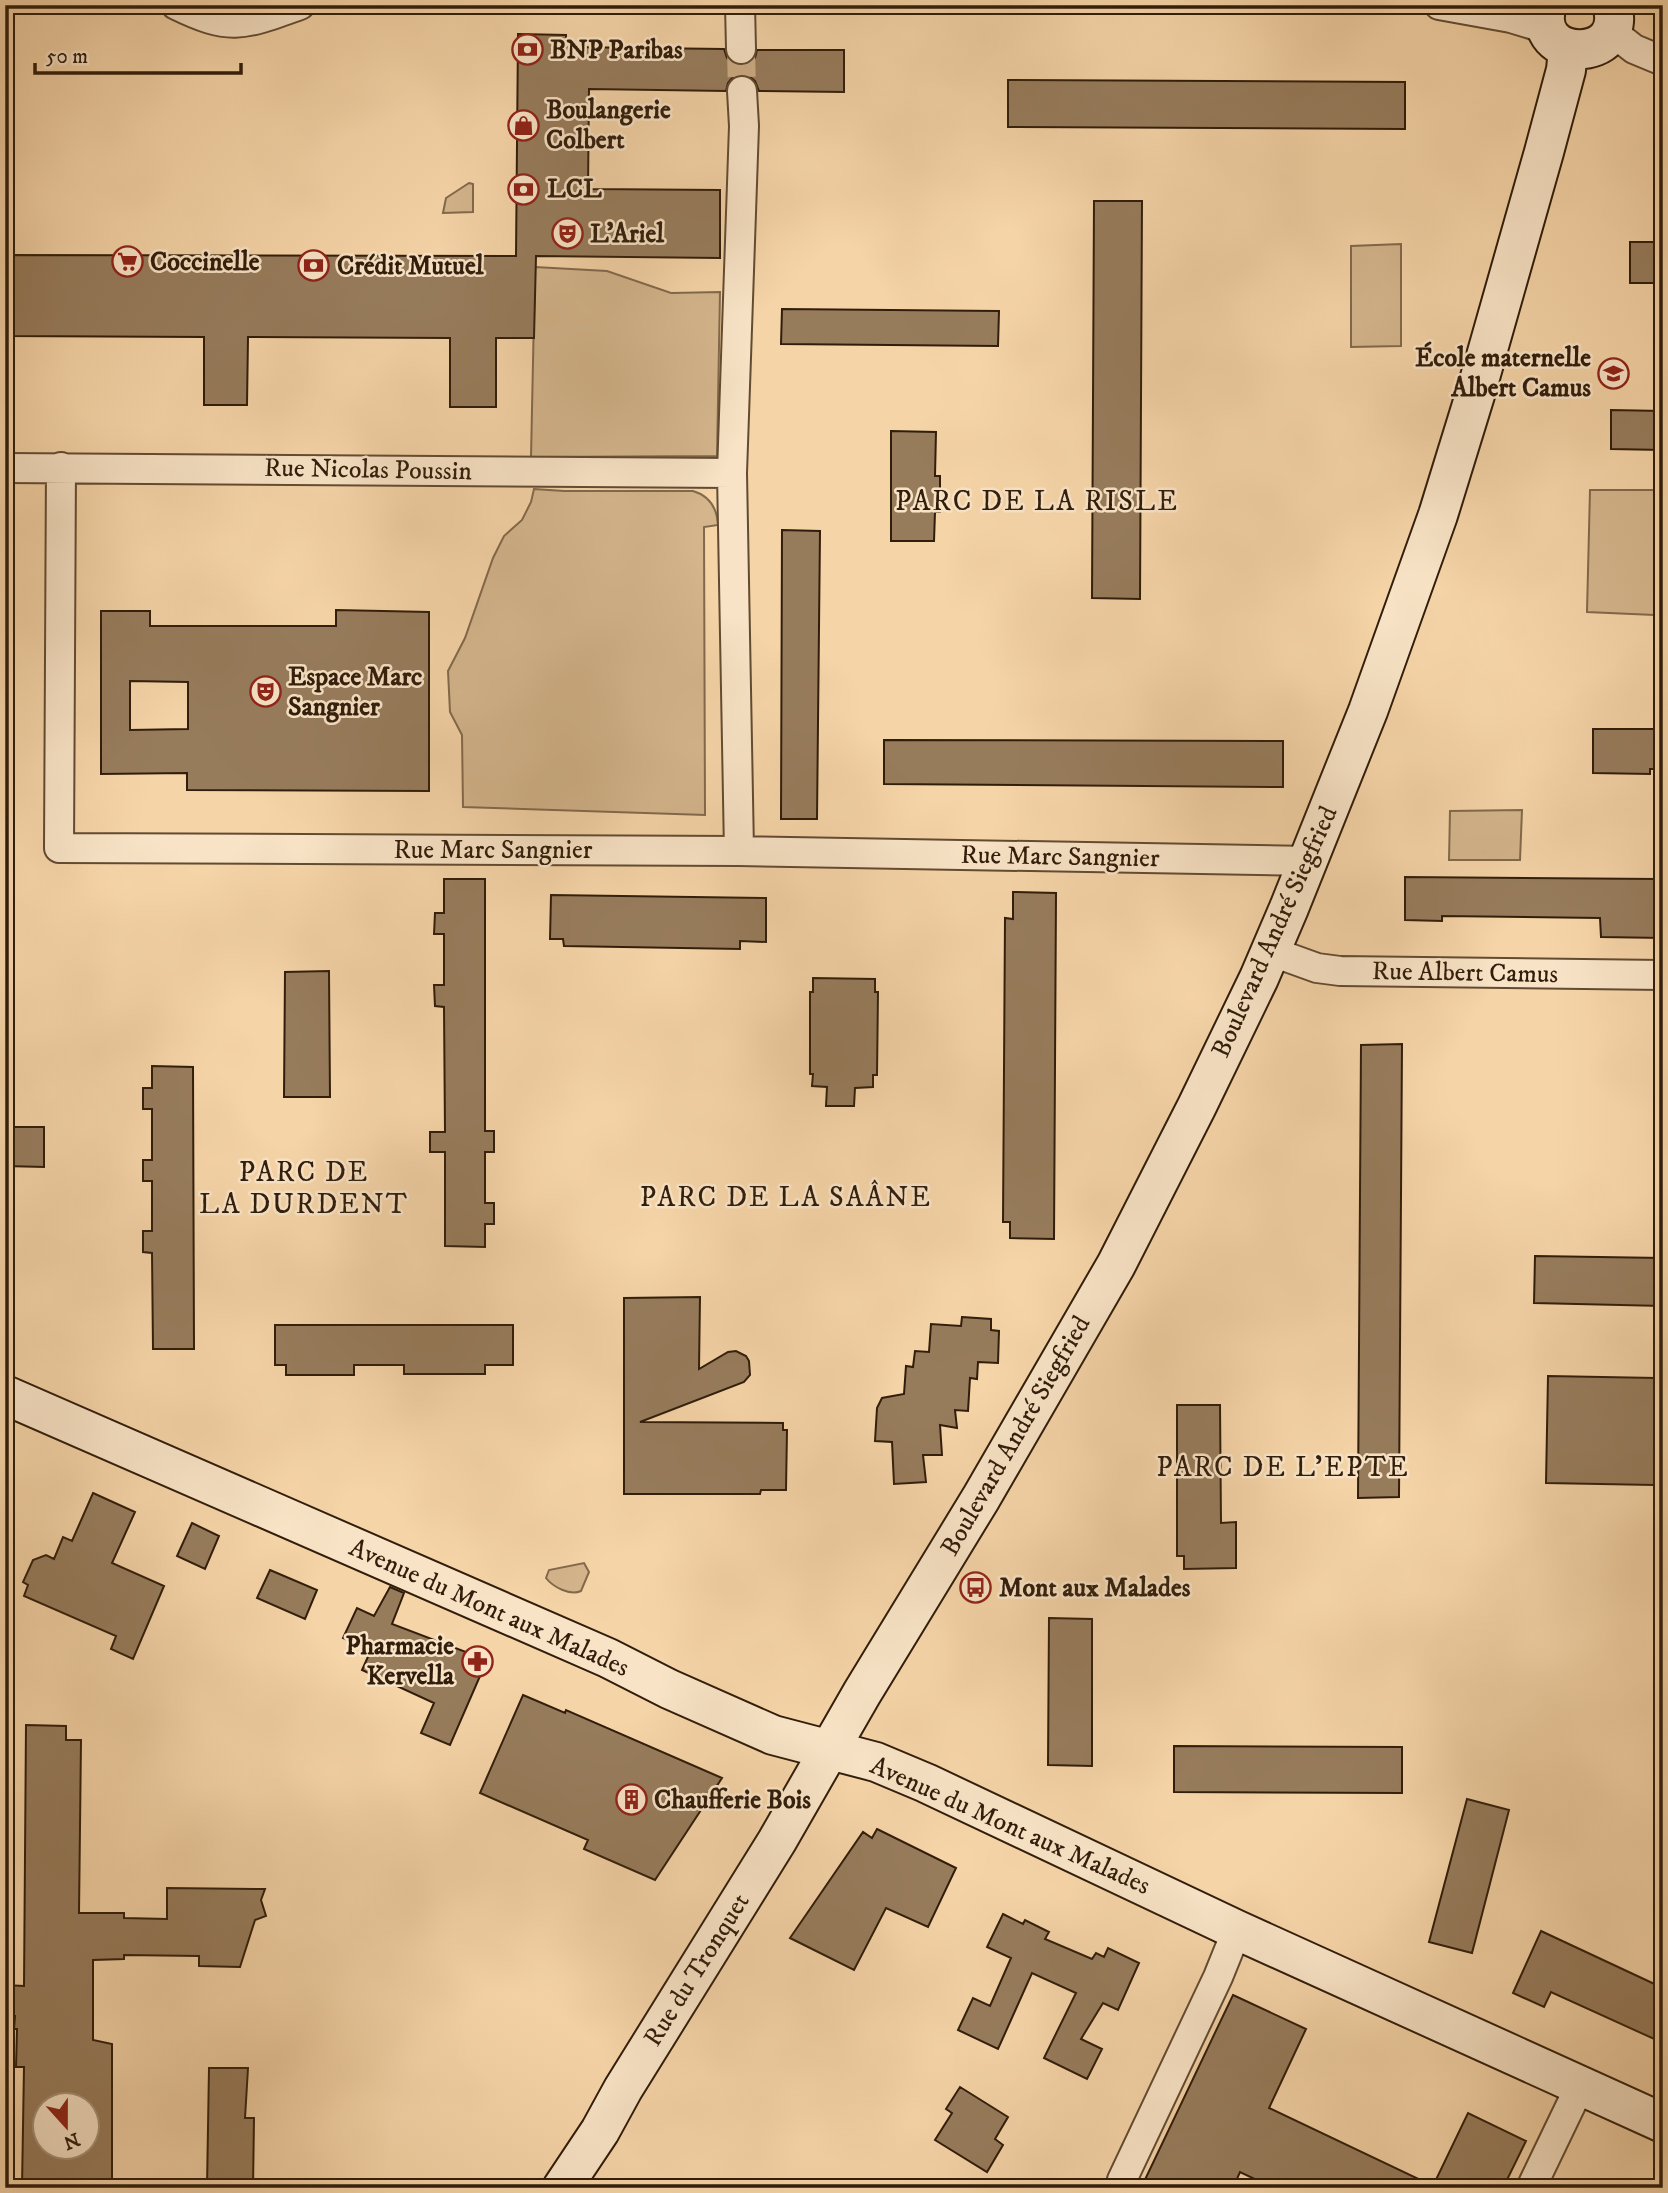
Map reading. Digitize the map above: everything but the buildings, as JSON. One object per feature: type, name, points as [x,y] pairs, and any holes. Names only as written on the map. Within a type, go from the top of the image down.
[{"type":"street","points":[[176,5],[203,19],[230,23],[260,20],[300,5]]},
{"type":"street","points":[[740,5],[741,49]]},
{"type":"street","points":[[1439,5],[1554,28],[1588,50],[1597,46],[1611,18],[1634,49],[1663,61]]},
{"type":"street","name":"Boulevard André Siegfried","points":[[830,1750],[1116,1265],[1197,1107],[1309,861],[1368,711],[1452,472],[1566,70],[1554,28]]},
{"type":"street","points":[[739,851],[732,473],[744,126],[742,91]]},
{"type":"street","name":"Rue Marc Sangnier","points":[[61,467],[59,848],[739,851],[1309,861]]},
{"type":"street","name":"Rue Nicolas Poussin","points":[[5,468],[732,473]]},
{"type":"street","name":"Rue Albert Camus","points":[[1270,951],[1317,968],[1340,971],[1663,975]]},
{"type":"street","name":"Avenue du Mont aux Malades","points":[[5,1395],[608,1658],[762,1731],[876,1762],[926,1783],[1237,1930],[1663,2123]]},
{"type":"street","name":"Rue du Tronquet","points":[[562,2188],[600,2131],[830,1750]]},
{"type":"street","points":[[1121,2188],[1122,2180],[1218,1977],[1237,1930]]},
{"type":"street","points":[[1531,2188],[1580,2086]]},
{"type":"shaded area","points":[[469,183],[473,184],[473,212],[443,213],[446,198]]},
{"type":"shaded area","points":[[1401,244],[1401,346],[1351,347],[1351,246]]},
{"type":"shaded area","points":[[535,267],[607,271],[671,293],[720,292],[717,456],[531,457]]},
{"type":"shaded area","points":[[534,489],[693,491],[708,499],[714,508],[718,525],[704,527],[705,815],[463,807],[462,735],[450,712],[448,671],[465,638],[493,558],[504,536],[522,520]]},
{"type":"shaded area","points":[[1590,490],[1657,490],[1654,615],[1587,612]]},
{"type":"shaded area","points":[[1522,810],[1520,860],[1449,860],[1450,811]]},
{"type":"shaded area","points":[[584,1563],[589,1572],[581,1591],[562,1590],[546,1578],[549,1570]]},
{"type":"tunnel","points":[[741,49],[742,91]]},
{"type":"place","name":"BNP Paribas","points":[[527,50]]},
{"type":"place","name":"Boulangerie Colbert","points":[[523,125]]},
{"type":"place","name":"LCL","points":[[524,189]]},
{"type":"place","name":"L'Ariel","points":[[567,234]]},
{"type":"place","name":"Coccinelle","points":[[127,262]]},
{"type":"place","name":"Crédit Mutuel","points":[[314,266]]},
{"type":"place","name":"École maternelle Albert Camus","points":[[1614,373]]},
{"type":"place","name":"Espace Marc Sangnier","points":[[265,692]]},
{"type":"place","name":"Mont aux Malades","points":[[976,1588]]},
{"type":"place","name":"Pharmacie Kervella","points":[[477,1661]]},
{"type":"place","name":"Chaufferie Bois","points":[[631,1800]]},
{"type":"district","name":"PARC DE LA RISLE","points":[[1037,501]]},
{"type":"district","name":"PARC DE LA DURDENT","points":[[304,1188]]},
{"type":"district","name":"PARC DE LA SAÂNE","points":[[786,1197]]},
{"type":"district","name":"PARC DE L'EPTE","points":[[1283,1467]]}]
